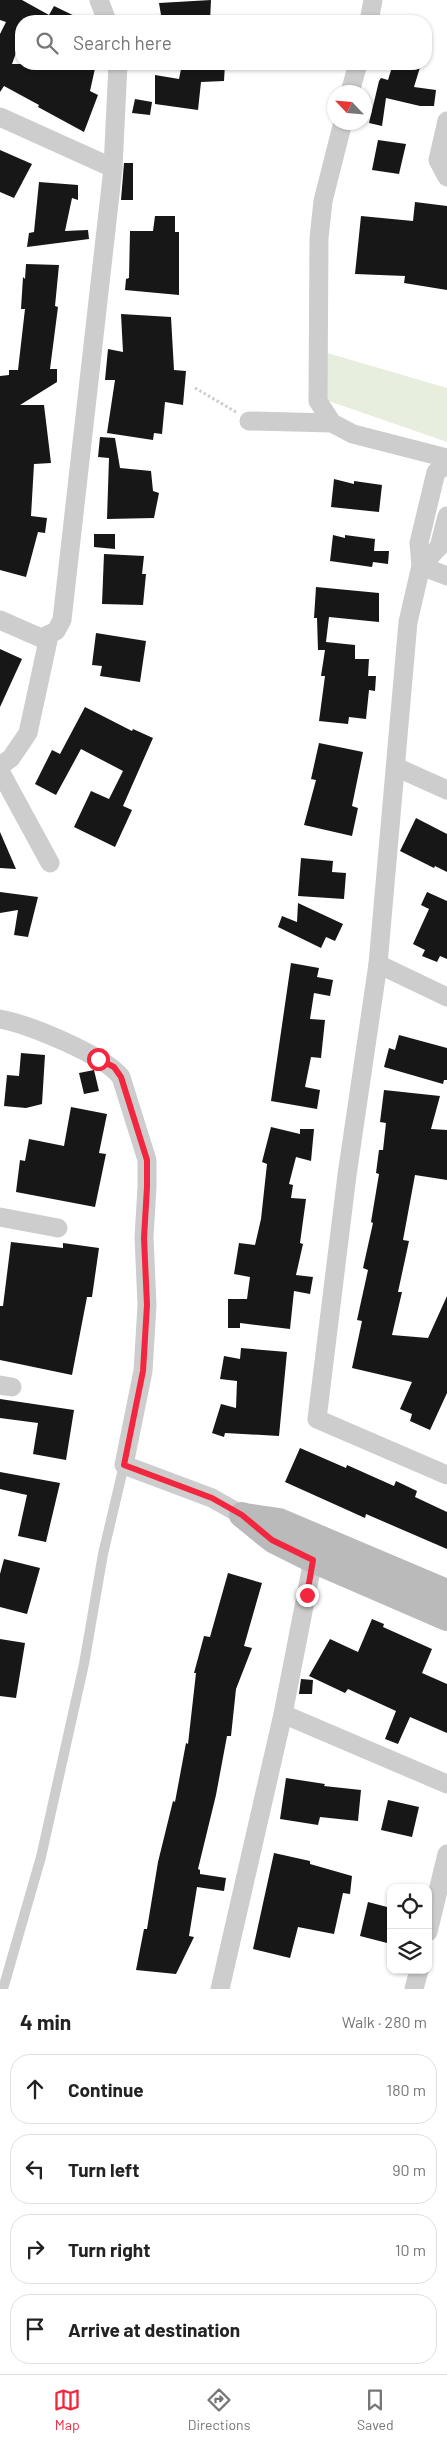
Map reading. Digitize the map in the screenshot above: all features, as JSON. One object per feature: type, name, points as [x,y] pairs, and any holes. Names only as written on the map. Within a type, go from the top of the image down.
[{"type":"street","points":[[99,0],[105,15]]},
{"type":"street","points":[[370,15],[372,0]]},
{"type":"street","points":[[0,620],[41,638],[49,636],[56,631],[62,620],[113,168],[118,70]]},
{"type":"street","points":[[352,85],[356,70]]},
{"type":"street","points":[[0,117],[113,168]]},
{"type":"street","points":[[447,121],[438,160],[447,178]]},
{"type":"street","points":[[332,423],[318,401],[319,238],[323,201],[341,130]]},
{"type":"street","points":[[249,421],[332,423],[353,434],[447,458]]},
{"type":"street","points":[[447,465],[436,472],[419,544],[421,566],[408,622],[378,964],[346,1175],[317,1419],[447,1474]]},
{"type":"street","points":[[421,566],[439,547],[447,516]]},
{"type":"street","points":[[421,566],[447,576]]},
{"type":"street","points":[[0,766],[11,758],[28,733],[49,636]]},
{"type":"street","points":[[396,767],[447,790]]},
{"type":"street","points":[[0,771],[50,863]]},
{"type":"street","points":[[378,964],[447,997]]},
{"type":"street","points":[[0,1019],[26,1025],[114,1067],[121,1077],[147,1160],[144,1238],[147,1305],[143,1371],[124,1465],[212,1498],[242,1515],[272,1540],[318,1549],[447,1592]]},
{"type":"street","points":[[0,1217],[58,1228]]},
{"type":"street","points":[[318,1549],[447,1618]]},
{"type":"street","points":[[220,1989],[283,1714],[318,1549]]},
{"type":"street","points":[[283,1714],[447,1784]]},
{"type":"street","points":[[429,1929],[444,1884],[447,1854]]},
{"type":"street","points":[[414,1989],[418,1974]]},
{"type":"lane","points":[[3,1989],[43,1848],[84,1664],[103,1554],[124,1465]]},
{"type":"path","points":[[195,388],[249,421]]},
{"type":"green space","points":[[324,352],[447,388],[447,442],[323,399]]},
{"type":"building","points":[[0,0],[22,0],[49,15],[15,15],[15,56],[12,64],[15,64],[15,70],[95,70],[90,91],[98,95],[84,132],[4,86],[0,92],[0,34],[6,22],[0,20]]},
{"type":"building","points":[[211,0],[210,15],[161,15],[159,3]]},
{"type":"building","points":[[54,6],[73,15],[49,15]]},
{"type":"building","points":[[181,70],[225,70],[224,81],[201,82],[198,110],[155,104],[155,75],[179,79]]},
{"type":"building","points":[[391,70],[419,70],[414,87],[436,90],[434,106],[420,106],[386,98],[382,126],[372,124],[372,110],[381,78],[388,80]]},
{"type":"building","points":[[135,99],[152,102],[150,115],[132,113]]},
{"type":"building","points":[[378,140],[406,144],[399,174],[372,170]]},
{"type":"building","points":[[0,150],[32,164],[14,198],[0,192]]},
{"type":"building","points":[[124,163],[133,163],[133,200],[121,200]]},
{"type":"building","points":[[39,182],[78,185],[78,200],[72,198],[65,231],[88,230],[89,239],[27,247],[29,233],[34,232]]},
{"type":"building","points":[[415,202],[447,206],[447,290],[404,283],[405,276],[355,274],[361,216],[413,221]]},
{"type":"building","points":[[155,216],[175,216],[175,232],[179,232],[179,295],[125,290],[126,279],[129,278],[130,231],[153,231]]},
{"type":"building","points":[[26,264],[59,265],[55,306],[58,307],[50,369],[57,369],[57,382],[20,405],[44,405],[51,463],[34,464],[31,516],[47,518],[45,533],[38,532],[26,577],[0,570],[0,376],[9,375],[9,370],[18,370],[25,309],[21,309],[23,277],[25,279]]},
{"type":"building","points":[[121,314],[171,317],[174,370],[186,371],[183,405],[165,402],[162,434],[154,433],[153,440],[107,433],[115,380],[105,380],[108,349],[123,352]]},
{"type":"building","points":[[100,437],[115,438],[120,468],[151,471],[153,491],[159,493],[154,518],[107,519],[109,458],[98,457]]},
{"type":"building","points":[[334,479],[354,484],[354,481],[382,485],[379,512],[331,507]]},
{"type":"building","points":[[94,534],[115,534],[115,549],[94,547]]},
{"type":"building","points":[[333,535],[345,538],[345,535],[375,539],[374,551],[389,551],[388,564],[373,562],[372,567],[330,561]]},
{"type":"building","points":[[104,554],[144,556],[142,574],[146,574],[143,605],[102,604]]},
{"type":"building","points":[[316,587],[379,593],[379,622],[329,617],[326,642],[355,645],[355,659],[369,659],[368,676],[376,676],[375,691],[369,690],[366,719],[349,717],[348,724],[319,721],[325,676],[321,676],[325,650],[318,650],[317,618],[314,618]]},
{"type":"building","points":[[96,633],[146,641],[140,682],[100,676],[102,666],[92,665]]},
{"type":"building","points":[[0,649],[22,659],[0,707]]},
{"type":"building","points":[[85,707],[132,731],[133,729],[153,738],[123,806],[132,810],[115,847],[74,827],[91,791],[109,799],[123,771],[81,749],[56,795],[35,784],[52,750],[60,754]]},
{"type":"building","points":[[319,743],[363,752],[352,806],[358,808],[352,836],[304,825],[316,780],[311,779]]},
{"type":"building","points":[[416,818],[447,834],[447,872],[435,866],[434,868],[400,851]]},
{"type":"building","points":[[0,832],[16,869],[0,868]]},
{"type":"building","points":[[301,858],[333,861],[332,872],[346,873],[344,899],[298,896]]},
{"type":"building","points":[[0,892],[38,897],[28,937],[14,935],[18,910],[0,913]]},
{"type":"building","points":[[427,892],[447,901],[447,959],[440,956],[437,962],[422,956],[425,950],[413,944],[429,909],[421,905]]},
{"type":"building","points":[[298,903],[343,924],[335,941],[326,937],[321,948],[278,927],[282,916],[297,922]]},
{"type":"building","points":[[291,963],[319,968],[317,977],[333,980],[330,996],[314,993],[310,1019],[325,1020],[321,1058],[311,1057],[305,1087],[320,1090],[317,1109],[271,1101]]},
{"type":"building","points":[[399,1035],[447,1048],[447,1080],[444,1080],[443,1084],[384,1067],[389,1048],[395,1050]]},
{"type":"building","points":[[21,1053],[45,1055],[42,1104],[26,1108],[4,1106],[7,1075],[19,1076]]},
{"type":"building","points":[[94,1070],[99,1091],[84,1094],[79,1073]]},
{"type":"building","points":[[384,1090],[440,1096],[431,1129],[447,1130],[447,1180],[415,1175],[403,1240],[409,1241],[398,1292],[402,1292],[392,1335],[428,1338],[447,1296],[447,1393],[430,1430],[410,1421],[412,1414],[400,1409],[412,1382],[352,1368],[362,1321],[357,1320],[368,1270],[363,1268],[373,1223],[371,1222],[379,1174],[376,1173],[379,1150],[383,1150],[386,1123],[380,1122]]},
{"type":"building","points":[[71,1107],[107,1114],[99,1153],[106,1154],[95,1207],[16,1192],[20,1160],[25,1161],[29,1139],[64,1146]]},
{"type":"building","points":[[271,1127],[300,1134],[300,1129],[314,1129],[311,1161],[296,1157],[289,1184],[293,1185],[291,1198],[306,1199],[300,1243],[303,1244],[296,1275],[313,1277],[310,1294],[294,1291],[290,1329],[240,1323],[240,1328],[228,1328],[228,1299],[247,1299],[250,1277],[234,1274],[239,1243],[255,1245],[261,1219],[267,1164],[262,1162]]},
{"type":"building","points":[[11,1242],[63,1248],[63,1243],[99,1248],[92,1297],[87,1297],[72,1375],[0,1360],[0,1306],[3,1306]]},
{"type":"building","points":[[241,1348],[287,1352],[279,1436],[225,1433],[224,1437],[212,1433],[221,1404],[236,1408],[237,1381],[220,1379],[224,1356],[240,1359]]},
{"type":"building","points":[[0,1399],[74,1410],[66,1460],[33,1454],[38,1423],[0,1418]]},
{"type":"building","points":[[300,1448],[346,1468],[347,1465],[394,1486],[396,1481],[417,1491],[415,1497],[447,1512],[447,1549],[366,1514],[365,1518],[285,1482]]},
{"type":"building","points":[[0,1472],[60,1483],[46,1542],[18,1536],[27,1495],[0,1489]]},
{"type":"building","points":[[4,1559],[40,1568],[27,1614],[0,1607],[0,1574]]},
{"type":"building","points":[[228,1573],[262,1583],[244,1646],[252,1648],[236,1689],[231,1736],[227,1736],[216,1795],[198,1869],[200,1874],[226,1878],[224,1891],[197,1887],[189,1936],[194,1937],[176,1974],[136,1970],[144,1929],[147,1929],[158,1862],[173,1801],[175,1802],[186,1743],[188,1744],[196,1673],[194,1673],[204,1636],[210,1637]]},
{"type":"building","points":[[372,1619],[384,1624],[383,1627],[432,1649],[422,1673],[447,1684],[447,1733],[410,1717],[398,1744],[385,1739],[396,1711],[348,1689],[345,1693],[309,1676],[330,1639],[358,1652]]},
{"type":"building","points":[[0,1639],[25,1643],[16,1698],[0,1696]]},
{"type":"building","points":[[301,1679],[313,1680],[312,1694],[299,1694]]},
{"type":"building","points":[[286,1778],[325,1784],[324,1786],[361,1790],[358,1821],[320,1817],[318,1825],[280,1819]]},
{"type":"building","points":[[388,1800],[419,1807],[412,1837],[381,1830]]},
{"type":"building","points":[[274,1853],[310,1861],[310,1864],[352,1876],[350,1894],[343,1893],[334,1934],[298,1927],[290,1958],[253,1949]]},
{"type":"building","points":[[368,1902],[387,1907],[387,1943],[360,1936]]},
{"type":"route","points":[[98,1059],[114,1067],[121,1077],[147,1160],[144,1238],[144,1275],[147,1305],[143,1371],[124,1465],[212,1498],[226,1508],[242,1515],[272,1540],[313,1560],[307,1595]]}]
